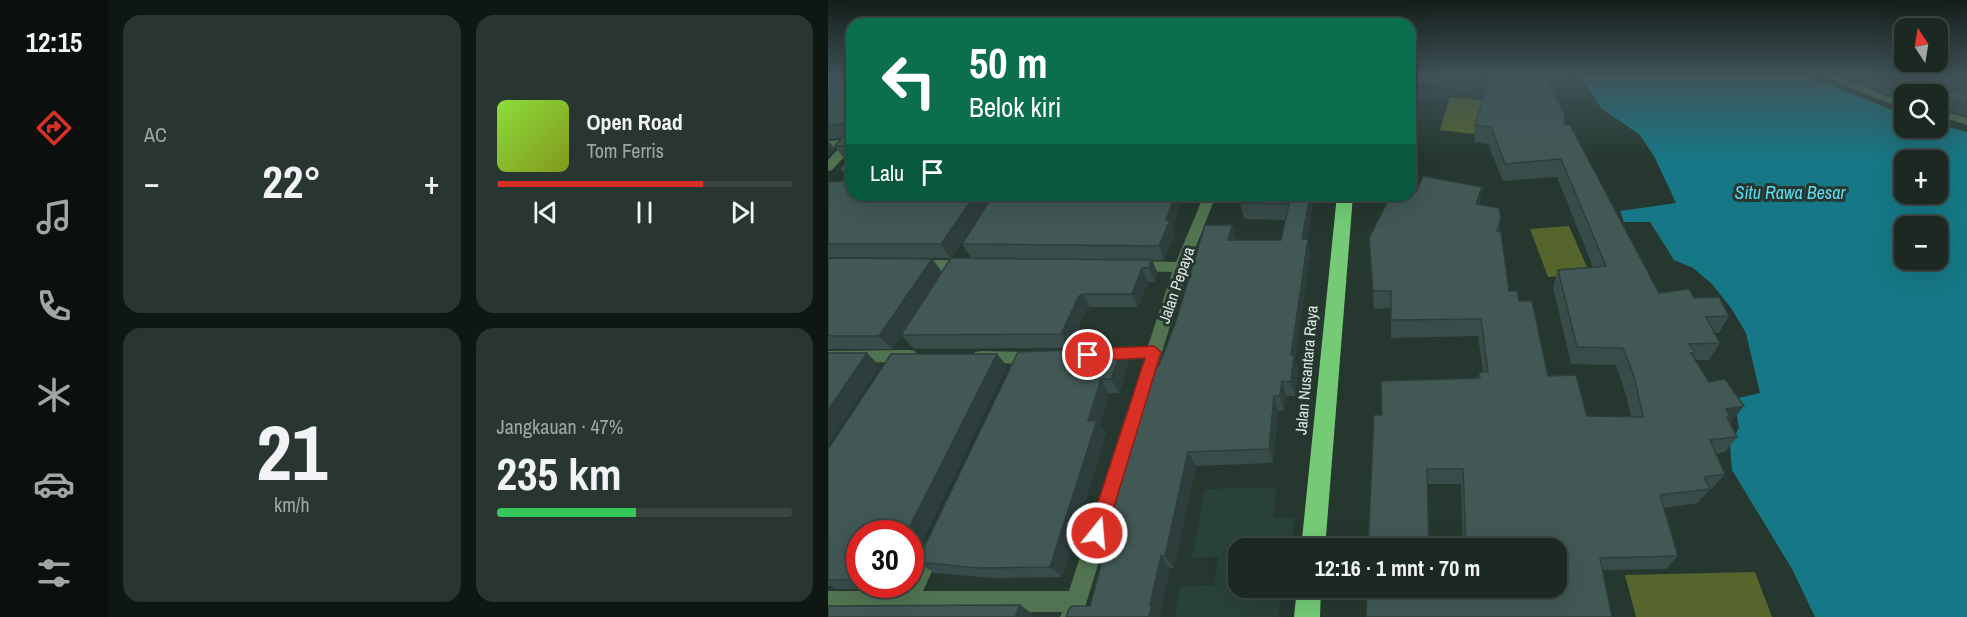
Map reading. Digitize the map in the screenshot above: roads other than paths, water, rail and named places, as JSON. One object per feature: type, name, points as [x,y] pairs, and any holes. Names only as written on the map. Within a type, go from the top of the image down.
[{"type":"highway","name":"Jalan Nusantara Raya","points":[[1314,538],[1344,201]]},
{"type":"highway","points":[[1307,617],[1309,598]]},
{"type":"street","points":[[1948,115],[1967,122]]},
{"type":"street","points":[[828,144],[846,143]]},
{"type":"street","points":[[828,167],[846,148]]},
{"type":"street","name":"Jalan Pepaya","points":[[1073,609],[1181,267],[1208,201]]},
{"type":"street","points":[[944,285],[969,245]]},
{"type":"street","points":[[898,265],[980,265]]},
{"type":"street","points":[[1122,266],[1181,267]]},
{"type":"street","points":[[887,376],[913,336]]},
{"type":"street","points":[[1082,355],[1154,352]]},
{"type":"street","points":[[828,357],[923,356]]},
{"type":"street","points":[[967,357],[1046,357]]},
{"type":"street","points":[[1012,380],[1022,358]]},
{"type":"street","points":[[908,601],[943,527]]},
{"type":"street","points":[[828,602],[908,601],[1073,609]]},
{"type":"water","name":"Situ Rawa Besar","points":[[1598,104],[1877,104],[1894,111],[1894,138],[1948,138],[1948,127],[1967,132],[1967,617],[1815,617],[1792,569],[1732,470],[1730,445],[1739,428],[1734,399],[1760,393],[1746,333],[1731,308],[1712,284],[1693,268],[1674,260],[1650,222],[1624,222],[1620,211],[1676,203],[1654,156],[1640,135]]}]
